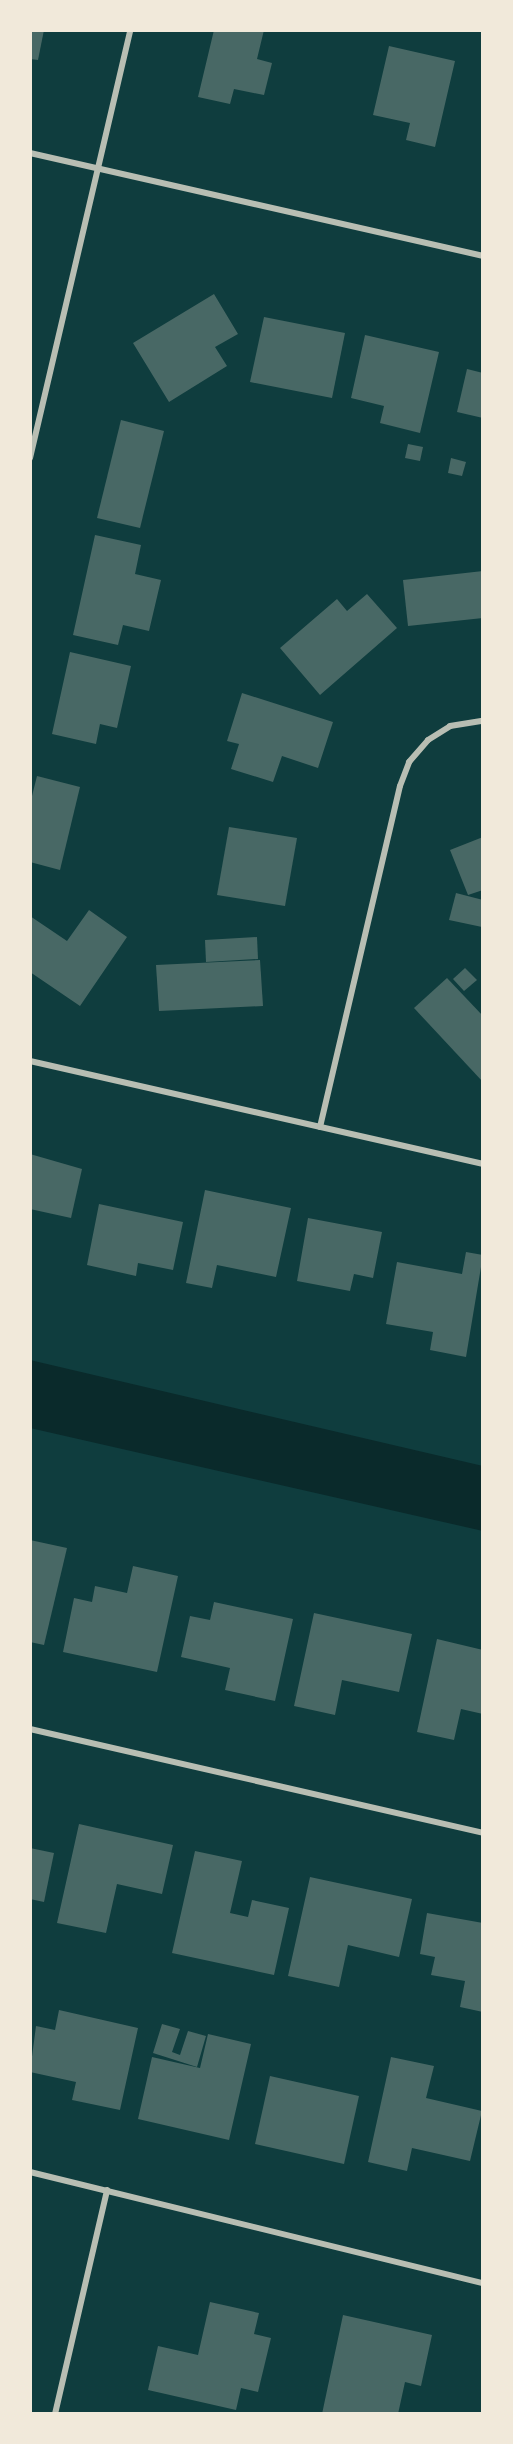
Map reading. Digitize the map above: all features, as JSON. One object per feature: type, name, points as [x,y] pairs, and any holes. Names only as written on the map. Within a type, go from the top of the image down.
[{"type":"street","points":[[30,458],[130,30]]},
{"type":"street","points":[[30,153],[483,256]]},
{"type":"street","points":[[320,1127],[400,786],[410,762],[428,740],[450,726],[483,721]]},
{"type":"street","points":[[30,1061],[483,1164]]},
{"type":"street","points":[[30,1729],[483,1833]]},
{"type":"street","points":[[30,2172],[483,2283]]},
{"type":"street","points":[[55,2414],[107,2190]]},
{"type":"water","points":[[30,1360],[483,1466],[483,1531],[30,1428]]},
{"type":"building","points":[[30,30],[44,30],[38,60],[30,59]]},
{"type":"building","points":[[214,30],[264,30],[257,59],[272,63],[264,95],[234,89],[230,104],[198,97]]},
{"type":"building","points":[[389,46],[455,61],[435,147],[406,140],[410,123],[373,115]]},
{"type":"building","points":[[214,294],[238,334],[215,347],[227,366],[169,402],[133,343]]},
{"type":"building","points":[[264,317],[345,333],[332,398],[250,382]]},
{"type":"building","points":[[365,335],[439,352],[420,433],[380,423],[384,406],[351,398]]},
{"type":"building","points":[[467,369],[483,373],[483,418],[457,412]]},
{"type":"building","points":[[121,420],[164,431],[140,528],[97,518]]},
{"type":"building","points":[[408,444],[423,447],[420,461],[405,458]]},
{"type":"building","points":[[451,458],[466,462],[462,476],[448,473]]},
{"type":"building","points":[[95,535],[141,545],[135,574],[161,580],[149,631],[123,625],[118,645],[73,635]]},
{"type":"building","points":[[483,571],[483,618],[408,626],[403,580]]},
{"type":"building","points":[[367,594],[397,628],[320,695],[280,648],[337,599],[347,611]]},
{"type":"building","points":[[70,652],[131,666],[117,728],[100,724],[96,744],[52,734]]},
{"type":"building","points":[[242,693],[333,722],[318,768],[282,756],[273,782],[231,769],[239,744],[227,741]]},
{"type":"building","points":[[37,776],[80,787],[60,870],[30,862],[30,804]]},
{"type":"building","points":[[229,827],[297,838],[285,906],[217,895]]},
{"type":"building","points":[[483,837],[483,890],[468,895],[450,850]]},
{"type":"building","points":[[456,893],[483,900],[482,927],[449,920]]},
{"type":"building","points":[[89,910],[127,937],[80,1006],[30,972],[30,916],[67,941]]},
{"type":"building","points":[[257,937],[258,959],[206,962],[205,940]]},
{"type":"building","points":[[260,960],[263,1006],[159,1011],[156,965]]},
{"type":"building","points":[[465,968],[477,980],[464,991],[453,979]]},
{"type":"building","points":[[447,978],[483,1016],[483,1082],[414,1008]]},
{"type":"building","points":[[30,1154],[82,1169],[71,1218],[30,1209]]},
{"type":"building","points":[[205,1190],[291,1208],[276,1277],[217,1265],[212,1288],[186,1283]]},
{"type":"building","points":[[99,1204],[183,1222],[173,1270],[138,1263],[136,1276],[87,1265]]},
{"type":"building","points":[[308,1218],[382,1232],[373,1278],[354,1274],[350,1291],[297,1281]]},
{"type":"building","points":[[466,1252],[483,1255],[466,1357],[430,1350],[433,1332],[386,1324],[397,1262],[462,1274]]},
{"type":"building","points":[[30,1540],[67,1548],[44,1645],[30,1642]]},
{"type":"building","points":[[133,1566],[178,1576],[157,1672],[63,1652],[74,1598],[92,1602],[95,1586],[127,1593]]},
{"type":"building","points":[[214,1602],[293,1619],[275,1701],[225,1690],[230,1668],[181,1657],[190,1616],[210,1620]]},
{"type":"building","points":[[314,1613],[412,1634],[399,1692],[342,1680],[335,1715],[294,1706]]},
{"type":"building","points":[[437,1639],[483,1650],[483,1714],[461,1709],[454,1740],[417,1732]]},
{"type":"building","points":[[79,1824],[173,1845],[162,1894],[117,1884],[106,1933],[57,1923]]},
{"type":"building","points":[[30,1848],[54,1853],[44,1902],[30,1899]]},
{"type":"building","points":[[195,1851],[242,1861],[230,1913],[248,1917],[252,1900],[289,1908],[274,1975],[172,1953]]},
{"type":"building","points":[[310,1877],[412,1899],[399,1957],[348,1945],[339,1987],[288,1976]]},
{"type":"building","points":[[427,1913],[483,1923],[483,2012],[460,2007],[465,1981],[431,1975],[435,1957],[420,1954]]},
{"type":"building","points":[[59,2010],[138,2028],[120,2110],[72,2100],[76,2082],[30,2072],[36,2026],[55,2030]]},
{"type":"building","points":[[162,2024],[180,2029],[172,2052],[180,2055],[188,2031],[206,2036],[197,2067],[153,2053]]},
{"type":"building","points":[[208,2034],[251,2044],[229,2140],[138,2119],[152,2057],[200,2068]]},
{"type":"building","points":[[391,2057],[434,2066],[426,2098],[482,2111],[470,2161],[412,2148],[407,2171],[368,2162]]},
{"type":"building","points":[[270,2076],[359,2096],[344,2164],[255,2144]]},
{"type":"building","points":[[210,2302],[259,2313],[254,2334],[271,2338],[258,2392],[241,2388],[236,2410],[148,2390],[158,2346],[198,2355]]},
{"type":"building","points":[[343,2315],[432,2335],[421,2386],[405,2382],[398,2414],[322,2414]]}]
